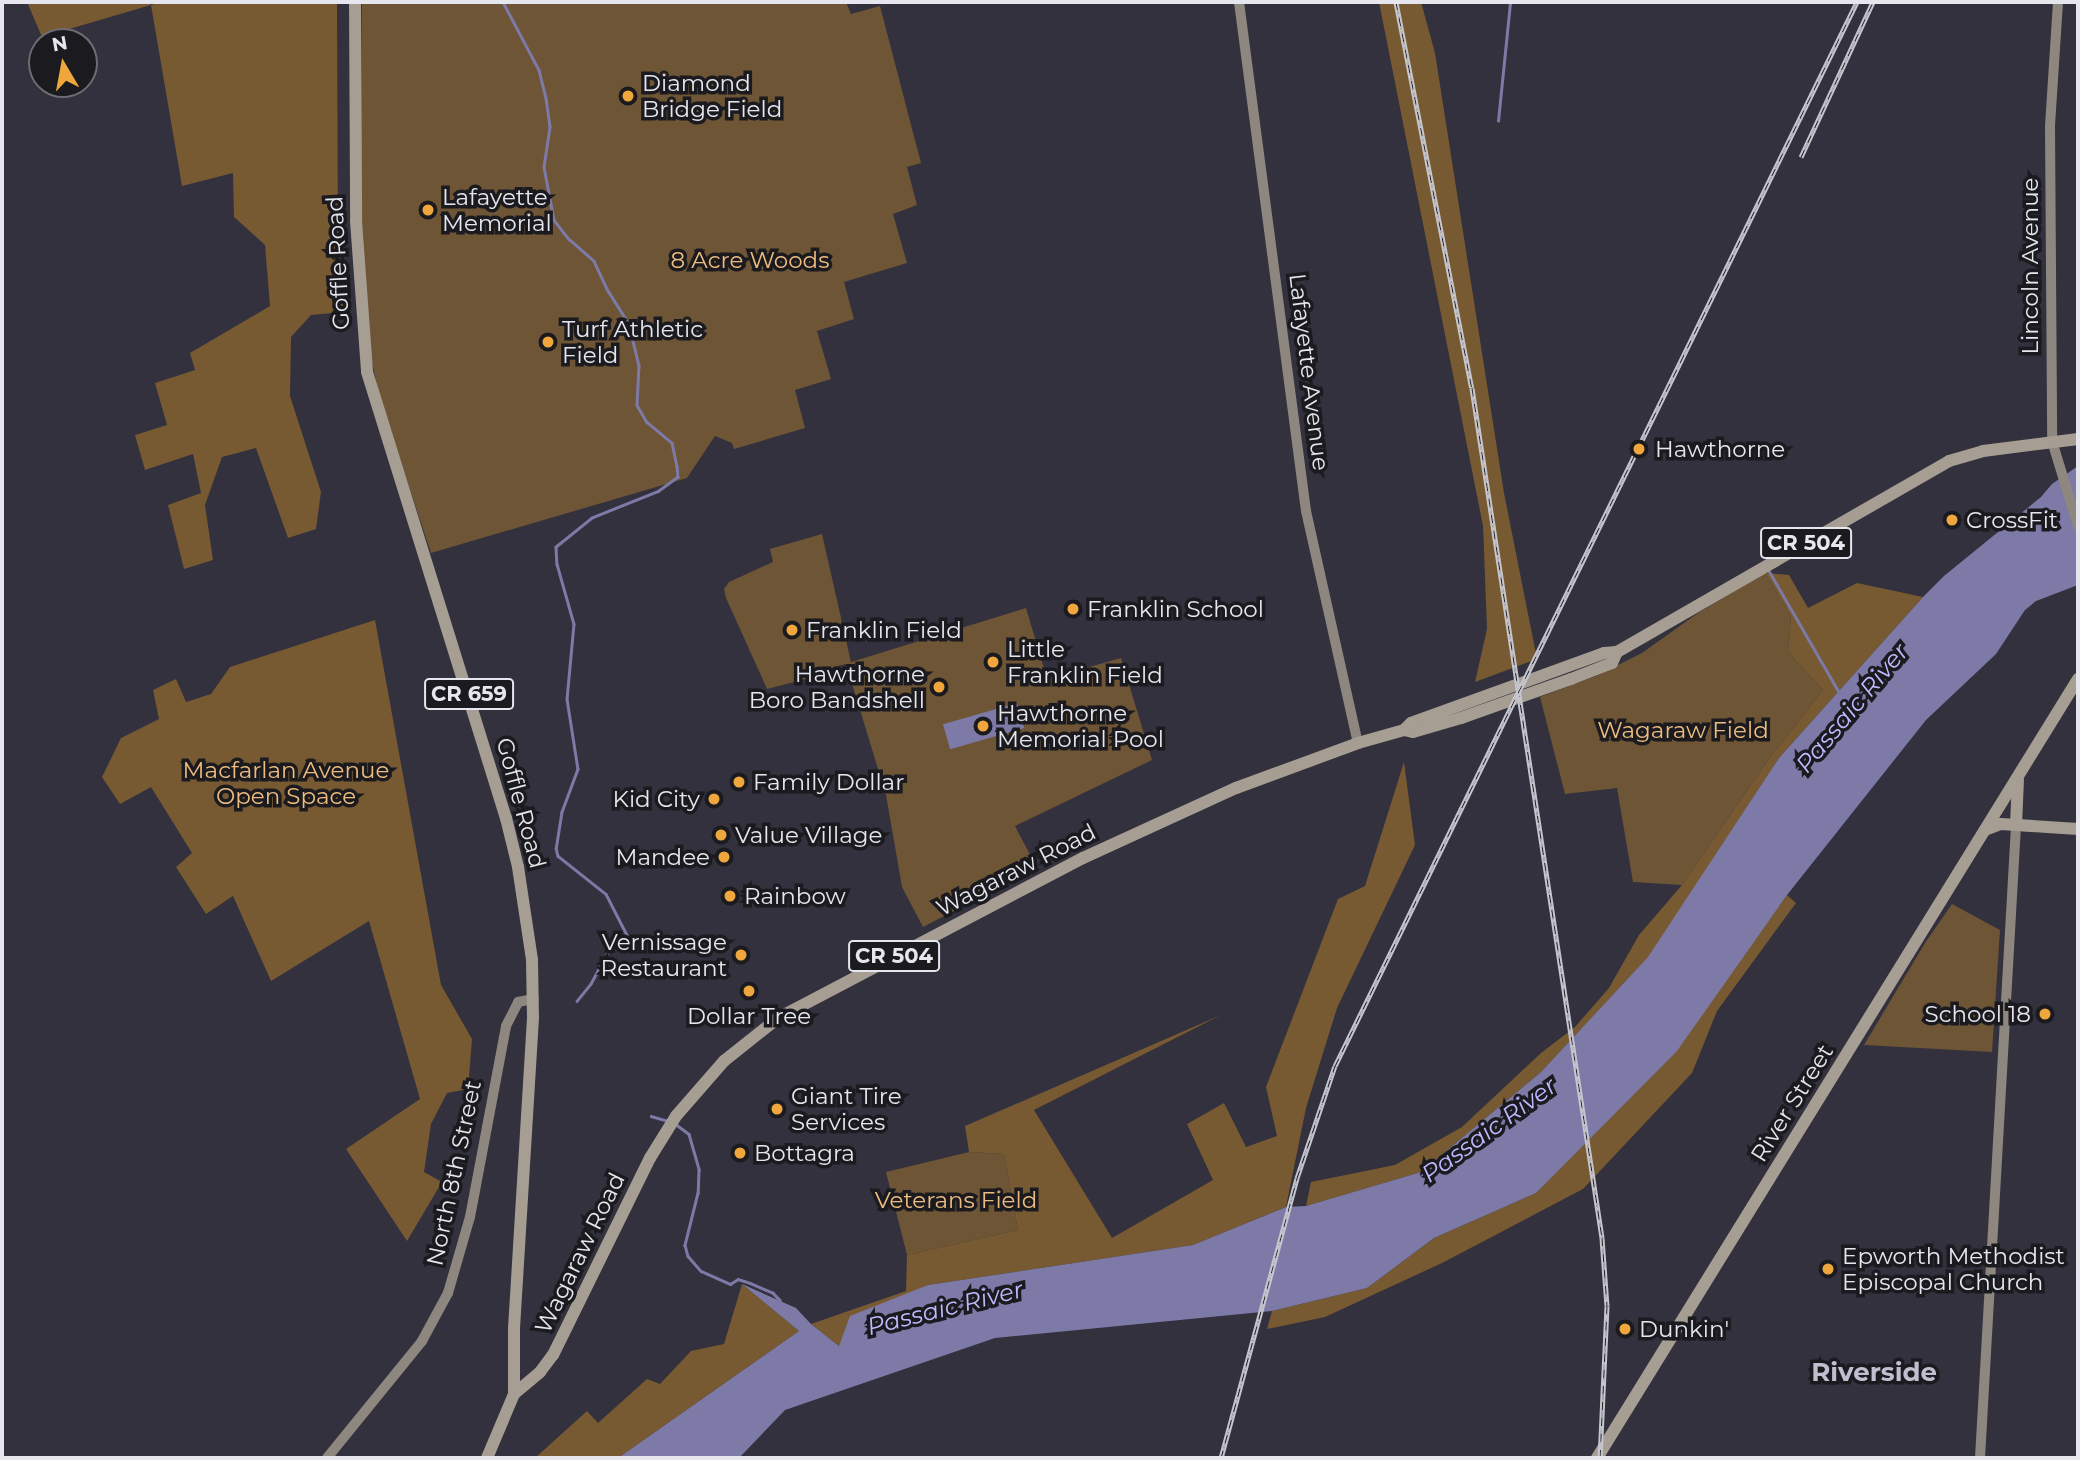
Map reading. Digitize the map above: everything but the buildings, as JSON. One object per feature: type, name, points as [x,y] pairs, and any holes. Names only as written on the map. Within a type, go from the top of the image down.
[{"type":"main road","name":"Goffle Road","points":[[355,2],[356,234],[367,372],[506,818],[526,917],[534,999],[514,1328],[514,1394],[487,1458]]},
{"type":"main road","name":"Wagaraw Road","points":[[514,1394],[540,1372],[553,1355],[676,1116],[700,1084],[765,1026],[819,995],[1111,845],[1248,783],[1357,743],[1404,730],[1413,732],[1535,692],[1612,663],[1617,652],[1949,461],[1983,451],[2078,439]]},
{"type":"main road","name":"River Street","points":[[1597,1458],[2078,678]]},
{"type":"main road","name":"River Street","points":[[2016,825],[2016,788],[2022,769]]},
{"type":"main road","points":[[1985,831],[1994,825],[2078,829]]},
{"type":"street","name":"Lafayette Avenue","points":[[1240,2],[1306,511],[1357,743]]},
{"type":"street","name":"Lincoln Avenue","points":[[2058,2],[2050,136],[2052,441],[2058,468],[2078,526]]},
{"type":"street","points":[[1980,1458],[2016,825]]},
{"type":"street","name":"North 8th Street","points":[[327,1458],[422,1341],[448,1293],[470,1217],[506,1026],[518,1002],[534,999]]},
{"type":"green space","points":[[27,2],[149,2],[151,5],[73,28],[38,28]]},
{"type":"green space","points":[[160,2],[337,2],[338,244],[344,312],[311,315],[291,337],[290,396],[321,492],[316,529],[288,538],[256,448],[222,457],[205,505],[213,560],[184,569],[168,505],[201,493],[193,454],[145,470],[135,435],[167,425],[155,383],[195,370],[190,353],[270,306],[265,245],[234,217],[233,173],[182,186],[151,5]]},
{"type":"green space","name":"8 Acre Woods","points":[[362,2],[846,2],[851,14],[880,6],[921,163],[907,167],[917,205],[893,214],[907,263],[844,282],[854,319],[817,331],[831,379],[795,390],[805,428],[734,449],[732,443],[715,436],[687,478],[431,553],[380,399],[370,353],[360,216]]},
{"type":"green space","points":[[1379,2],[1421,2],[1435,53],[1504,493],[1537,659],[1475,682],[1487,629],[1483,526]]},
{"type":"green space","points":[[822,534],[851,662],[1026,608],[1047,679],[1121,658],[1152,760],[1015,826],[1037,868],[923,927],[902,887],[886,795],[846,664],[820,671],[821,675],[767,689],[726,598],[724,589],[729,582],[773,562],[770,549]]},
{"type":"green space","name":"Wagaraw Field","points":[[1765,573],[1791,617],[1788,652],[1823,690],[1768,760],[1682,885],[1633,882],[1617,788],[1565,794],[1540,697],[1596,676],[1642,653],[1698,613]]},
{"type":"green space","points":[[1765,573],[1789,575],[1808,608],[1857,583],[1923,597],[1779,758],[1653,952],[1541,1072],[1421,1172],[1306,1206],[1311,1182],[1395,1165],[1462,1127],[1541,1053],[1575,1027],[1609,988],[1639,935],[1682,885],[1768,760],[1823,690],[1788,652],[1791,617]]},
{"type":"green space","name":"Macfarlan Avenue Open Space","points":[[375,620],[441,985],[472,1039],[468,1089],[447,1093],[431,1124],[424,1172],[442,1182],[407,1241],[346,1149],[420,1099],[369,921],[271,981],[233,896],[206,914],[176,867],[192,853],[151,787],[120,804],[102,777],[121,738],[159,719],[153,690],[176,679],[186,702],[211,694],[230,667]]},
{"type":"green space","points":[[1404,762],[1415,845],[1337,1008],[1306,1108],[1286,1207],[1193,1245],[928,1285],[839,1346],[811,1324],[906,1291],[907,1255],[1018,1230],[1004,1154],[969,1152],[965,1126],[1221,1015],[1034,1110],[1112,1238],[1213,1180],[1187,1124],[1224,1103],[1246,1147],[1277,1136],[1266,1087],[1338,899],[1365,886]]},
{"type":"green space","points":[[1787,895],[1796,903],[1717,1011],[1692,1073],[1583,1189],[1442,1263],[1325,1317],[1267,1329],[1272,1311],[1367,1288],[1434,1238],[1536,1193],[1731,972]]},
{"type":"green space","points":[[1952,904],[2000,930],[1992,1052],[1864,1045],[1925,943]]},
{"type":"green space","name":"Veterans Field","points":[[969,1152],[1004,1154],[1018,1230],[907,1255],[886,1172]]},
{"type":"green space","points":[[742,1284],[799,1331],[618,1458],[535,1458],[587,1411],[598,1423],[647,1379],[660,1384],[691,1351],[724,1344]]},
{"type":"water","name":"Passaic River","points":[[2078,466],[2078,585],[2036,601],[2025,610],[1996,654],[1926,720],[1787,895],[1677,1051],[1536,1193],[1434,1238],[1367,1288],[1272,1311],[995,1338],[785,1410],[739,1458],[618,1458],[799,1331],[742,1284],[796,1308],[839,1346],[850,1316],[928,1285],[1193,1245],[1286,1207],[1306,1206],[1421,1172],[1541,1072],[1648,957],[1779,758],[1923,597],[1944,576],[2041,497],[2052,484]]},
{"type":"water","name":"Hawthorne Memorial Pool","points":[[1017,703],[1024,728],[950,749],[943,724]]},
{"type":"waterway","points":[[503,2],[539,70],[546,98],[550,127],[544,167],[554,220],[569,239],[594,261],[607,289],[629,324],[639,366],[637,405],[647,422],[672,443],[678,477],[659,491],[592,518],[556,547],[557,564],[574,624],[567,699],[578,769],[562,812],[556,848],[558,856],[606,894],[627,935],[620,946],[611,947],[591,984],[577,1001]]},
{"type":"waterway","points":[[1498,121],[1510,2]]},
{"type":"waterway","name":"Passaic River","points":[[1768,569],[1839,692]]},
{"type":"waterway","points":[[651,1116],[668,1121]]},
{"type":"waterway","points":[[677,1125],[689,1134],[699,1170],[698,1193],[685,1245],[688,1256],[701,1271],[730,1284],[738,1279],[750,1283],[773,1293],[780,1300]]},
{"type":"railway","points":[[1396,2],[1472,388],[1602,1238],[1607,1306],[1600,1458]]},
{"type":"railway","points":[[1221,1458],[1297,1178],[1335,1066],[1857,2]]},
{"type":"railway","points":[[1801,157],[1873,2]]},
{"type":"place","name":"Diamond Bridge Field","points":[[628,96]]},
{"type":"place","name":"Lafayette Memorial","points":[[428,210]]},
{"type":"place","name":"Turf Athletic Field","points":[[548,342]]},
{"type":"place","name":"Hawthorne","points":[[1639,449]]},
{"type":"place","name":"CrossFit","points":[[1952,520]]},
{"type":"place","name":"Franklin School","points":[[1073,609]]},
{"type":"place","name":"Franklin Field","points":[[792,630]]},
{"type":"place","name":"Little Franklin Field","points":[[993,662]]},
{"type":"place","name":"Hawthorne Boro Bandshell","points":[[939,687]]},
{"type":"place","name":"Hawthorne Memorial Pool","points":[[983,726]]},
{"type":"place","name":"Family Dollar","points":[[739,782]]},
{"type":"place","name":"Kid City","points":[[714,799]]},
{"type":"place","name":"Value Village","points":[[721,835]]},
{"type":"place","name":"Mandee","points":[[724,857]]},
{"type":"place","name":"Rainbow","points":[[730,896]]},
{"type":"place","name":"Vernissage Restaurant","points":[[741,955]]},
{"type":"place","name":"Dollar Tree","points":[[749,991]]},
{"type":"place","name":"School 18","points":[[2045,1014]]},
{"type":"place","name":"Giant Tire Services","points":[[777,1109]]},
{"type":"place","name":"Bottagra","points":[[740,1153]]},
{"type":"place","name":"Epworth Methodist Episcopal Church","points":[[1828,1269]]},
{"type":"place","name":"Dunkin'","points":[[1625,1329]]},
{"type":"district","name":"Riverside","points":[[1874,1373]]}]
